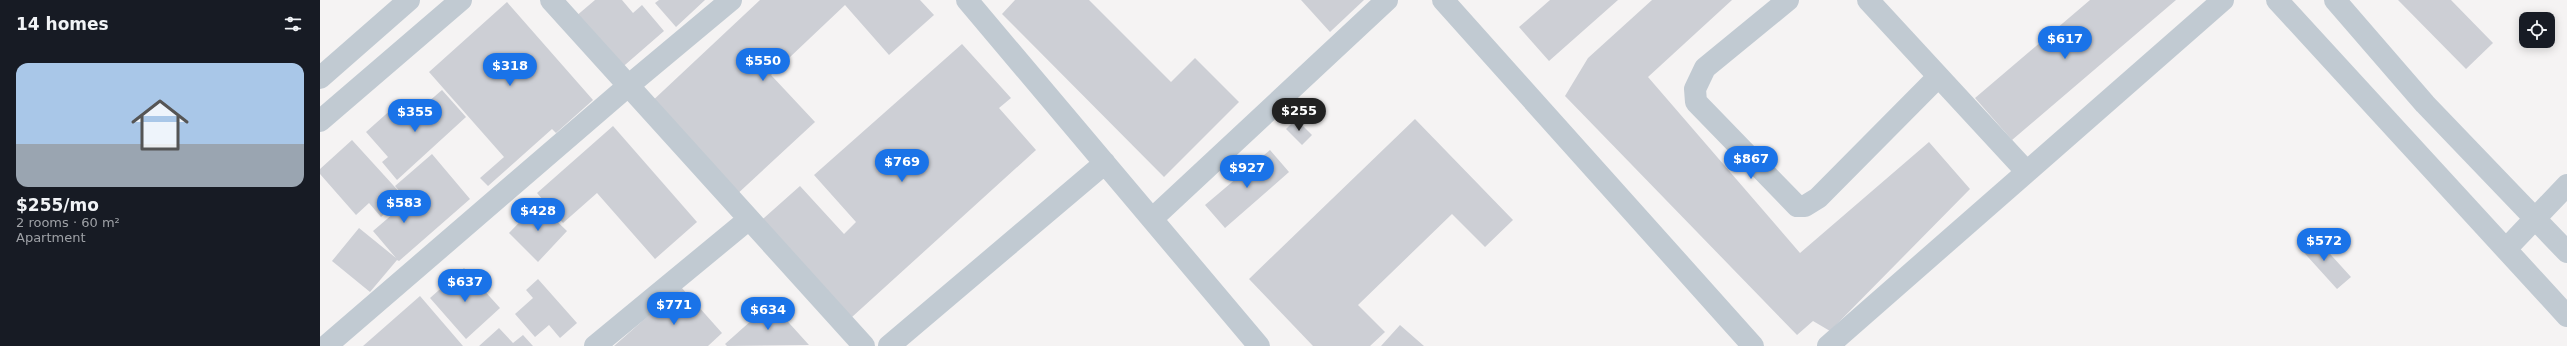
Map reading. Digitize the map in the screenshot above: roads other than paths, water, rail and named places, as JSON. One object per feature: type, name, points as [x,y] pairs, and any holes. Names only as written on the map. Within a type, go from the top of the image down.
[{"type":"street","points":[[320,78],[409,0]]},
{"type":"street","points":[[320,121],[461,0]]},
{"type":"street","points":[[551,0],[864,346]]},
{"type":"street","points":[[326,346],[628,86],[731,0]]},
{"type":"street","points":[[968,0],[1259,346]]},
{"type":"street","points":[[1152,219],[1387,0]]},
{"type":"street","points":[[1443,0],[1753,346]]},
{"type":"street","points":[[1788,0],[1704,68],[1695,89],[1696,102],[1797,206],[1805,206],[1818,198],[1938,77]]},
{"type":"street","points":[[1868,0],[2026,171]]},
{"type":"street","points":[[1828,346],[2223,0]]},
{"type":"street","points":[[2277,0],[2567,316]]},
{"type":"street","points":[[2335,0],[2426,104],[2567,252]]},
{"type":"street","points":[[889,346],[1105,163]]},
{"type":"street","points":[[2506,249],[2567,185]]},
{"type":"street","points":[[595,346],[749,219]]}]
